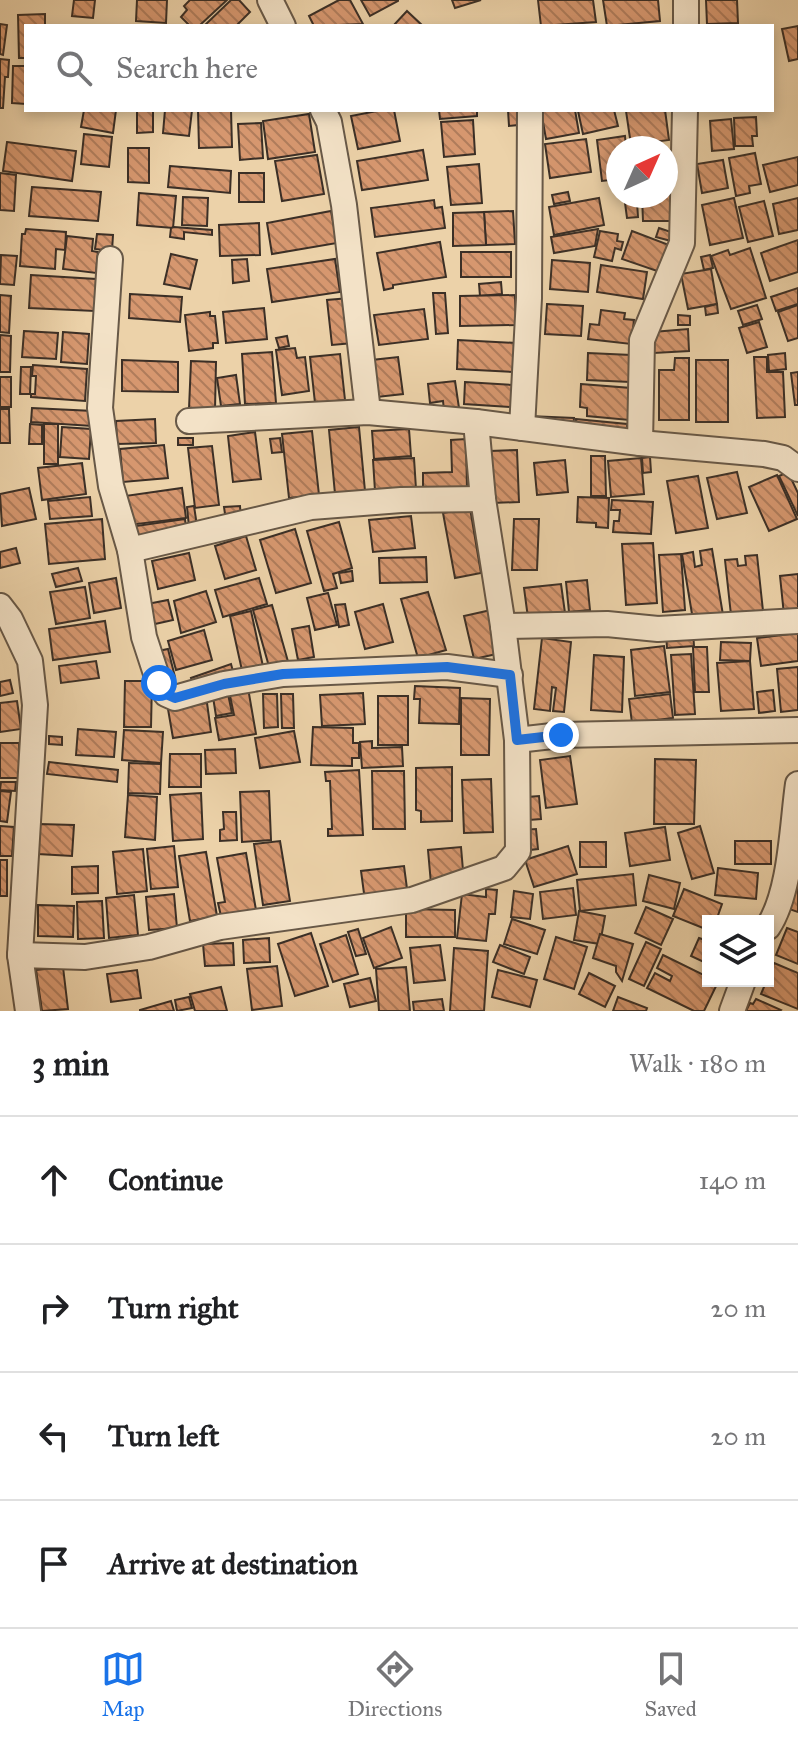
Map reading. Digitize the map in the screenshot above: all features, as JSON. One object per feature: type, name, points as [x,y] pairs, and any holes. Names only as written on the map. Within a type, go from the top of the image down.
[{"type":"street","points":[[270,0],[282,24]]},
{"type":"street","points":[[686,0],[686,24]]},
{"type":"street","points":[[324,112],[329,122],[344,205],[368,412]]},
{"type":"street","points":[[522,428],[529,298],[530,112]]},
{"type":"street","points":[[640,443],[642,340],[682,243],[685,112]]},
{"type":"street","points":[[110,259],[100,408],[111,486],[130,550],[144,637],[159,683],[166,694],[175,698],[224,684],[283,674],[447,667],[510,675]]},
{"type":"street","points":[[189,421],[368,412],[764,454],[783,458],[798,469]]},
{"type":"street","points":[[20,955],[85,957],[149,947],[220,927],[412,900],[504,868],[518,851],[517,740],[483,499],[476,422]]},
{"type":"street","points":[[130,550],[311,507],[401,500],[483,499]]},
{"type":"street","points":[[0,606],[10,619],[30,661],[35,705],[20,955],[28,1011]]},
{"type":"street","points":[[503,626],[607,624],[658,629],[798,621]]},
{"type":"street","points":[[517,740],[561,735],[798,730]]},
{"type":"street","points":[[780,921],[798,784]]},
{"type":"street","points":[[732,1011],[741,987]]},
{"type":"building","points":[[74,0],[95,0],[93,18],[72,16]]},
{"type":"building","points":[[137,0],[167,0],[166,23],[136,21]]},
{"type":"building","points":[[190,0],[227,0],[201,24],[188,24],[181,17],[187,10],[184,6]]},
{"type":"building","points":[[231,0],[239,0],[250,12],[238,24],[206,24]]},
{"type":"building","points":[[339,0],[350,0],[363,24],[313,24],[309,16]]},
{"type":"building","points":[[361,0],[398,0],[398,1],[370,16]]},
{"type":"building","points":[[452,0],[481,0],[455,8]]},
{"type":"building","points":[[538,0],[593,0],[596,22],[541,24]]},
{"type":"building","points":[[603,0],[658,0],[660,21],[607,24]]},
{"type":"building","points":[[706,0],[737,0],[738,23],[707,24]]},
{"type":"building","points":[[407,11],[421,24],[395,24]]},
{"type":"building","points":[[45,14],[45,24],[24,24],[24,58],[19,58],[18,15]]},
{"type":"building","points":[[0,24],[7,25],[3,55],[0,54]]},
{"type":"building","points":[[798,26],[798,59],[789,61],[782,29]]},
{"type":"building","points":[[0,59],[9,60],[3,108],[0,108]]},
{"type":"building","points":[[13,66],[24,66],[24,104],[12,103]]},
{"type":"building","points":[[84,112],[116,112],[113,133],[81,127]]},
{"type":"building","points":[[137,112],[153,112],[153,132],[137,133]]},
{"type":"building","points":[[165,112],[192,112],[189,136],[163,133]]},
{"type":"building","points":[[198,112],[231,112],[232,147],[199,148]]},
{"type":"building","points":[[394,112],[400,141],[358,149],[351,116]]},
{"type":"building","points":[[439,112],[477,112],[477,116],[440,119]]},
{"type":"building","points":[[508,112],[517,112],[518,125],[509,126]]},
{"type":"building","points":[[541,112],[575,112],[579,133],[546,139]]},
{"type":"building","points":[[578,112],[614,112],[618,126],[583,134]]},
{"type":"building","points":[[626,112],[665,112],[668,136],[630,136]]},
{"type":"building","points":[[309,114],[315,152],[268,159],[263,121]]},
{"type":"building","points":[[756,117],[757,136],[752,136],[753,146],[735,146],[734,118]]},
{"type":"building","points":[[731,119],[734,149],[712,151],[710,121]]},
{"type":"building","points":[[473,120],[475,154],[444,157],[441,122]]},
{"type":"building","points":[[261,123],[263,158],[240,160],[238,124]]},
{"type":"building","points":[[84,134],[112,137],[109,167],[81,164]]},
{"type":"building","points":[[586,139],[591,172],[550,178],[545,144]]},
{"type":"building","points":[[606,139],[606,180],[602,181],[597,140]]},
{"type":"building","points":[[7,142],[76,151],[72,181],[3,171]]},
{"type":"building","points":[[128,148],[149,148],[149,183],[128,182]]},
{"type":"building","points":[[423,150],[428,180],[362,190],[357,161]]},
{"type":"building","points":[[755,153],[761,184],[749,186],[750,193],[736,196],[729,158]]},
{"type":"building","points":[[317,155],[324,194],[282,201],[275,161]]},
{"type":"building","points":[[798,157],[798,185],[770,192],[763,165]]},
{"type":"building","points":[[723,160],[728,188],[702,193],[697,164]]},
{"type":"building","points":[[479,164],[482,203],[451,205],[447,167]]},
{"type":"building","points":[[170,166],[231,171],[230,193],[168,187]]},
{"type":"building","points":[[0,173],[16,175],[14,211],[0,210]]},
{"type":"building","points":[[239,173],[264,173],[264,202],[239,202]]},
{"type":"building","points":[[32,187],[101,192],[98,221],[29,216]]},
{"type":"building","points":[[568,192],[570,201],[554,204],[552,195]]},
{"type":"building","points":[[139,193],[176,196],[173,228],[137,225]]},
{"type":"building","points":[[183,197],[208,198],[207,226],[182,225]]},
{"type":"building","points":[[599,198],[604,225],[554,235],[549,207]]},
{"type":"building","points":[[734,198],[743,238],[710,245],[702,205]]},
{"type":"building","points":[[798,198],[798,230],[779,234],[773,204]]},
{"type":"building","points":[[434,200],[435,208],[442,207],[445,228],[375,237],[371,208]]},
{"type":"building","points":[[764,201],[773,236],[748,242],[739,207]]},
{"type":"building","points":[[626,208],[637,208],[638,217],[627,218]]},
{"type":"building","points":[[642,208],[673,208],[673,221],[643,221]]},
{"type":"building","points":[[331,211],[337,243],[272,254],[267,223]]},
{"type":"building","points":[[513,211],[515,244],[486,245],[484,212]]},
{"type":"building","points":[[484,212],[486,245],[453,246],[453,213]]},
{"type":"building","points":[[259,223],[260,255],[220,256],[219,225]]},
{"type":"building","points":[[171,228],[212,230],[212,235],[184,232],[184,239],[170,237]]},
{"type":"building","points":[[659,228],[674,233],[671,241],[656,237]]},
{"type":"building","points":[[26,229],[66,232],[65,250],[56,249],[55,269],[20,266],[22,234]]},
{"type":"building","points":[[598,229],[595,246],[554,253],[551,237]]},
{"type":"building","points":[[600,231],[618,234],[617,241],[623,242],[621,250],[615,248],[612,261],[594,257]]},
{"type":"building","points":[[632,231],[669,245],[660,272],[622,259]]},
{"type":"building","points":[[97,234],[113,235],[112,251],[95,249]]},
{"type":"building","points":[[67,236],[93,239],[92,251],[98,252],[96,273],[63,269]]},
{"type":"building","points":[[798,240],[798,272],[770,281],[761,253]]},
{"type":"building","points":[[440,242],[446,277],[393,285],[393,288],[384,290],[377,253]]},
{"type":"building","points":[[750,248],[766,298],[731,309],[711,256],[728,250],[730,255]]},
{"type":"building","points":[[461,252],[511,252],[511,277],[461,277]]},
{"type":"building","points":[[171,254],[197,260],[190,289],[164,284]]},
{"type":"building","points":[[1,255],[17,256],[14,285],[0,284]]},
{"type":"building","points":[[710,255],[713,268],[704,270],[701,257]]},
{"type":"building","points":[[247,259],[249,281],[233,283],[232,260]]},
{"type":"building","points":[[335,259],[340,292],[272,302],[267,269]]},
{"type":"building","points":[[552,260],[590,263],[588,292],[550,289]]},
{"type":"building","points":[[601,265],[647,272],[643,299],[597,292]]},
{"type":"building","points":[[711,269],[717,304],[688,309],[681,274]]},
{"type":"building","points":[[31,275],[96,279],[95,311],[29,308]]},
{"type":"building","points":[[501,282],[502,294],[480,296],[479,284]]},
{"type":"building","points":[[798,288],[798,304],[776,311],[771,297]]},
{"type":"building","points":[[433,293],[445,293],[448,333],[436,334]]},
{"type":"building","points":[[130,294],[182,297],[180,322],[129,318]]},
{"type":"building","points":[[0,295],[11,296],[9,333],[0,332]]},
{"type":"building","points":[[515,295],[516,325],[460,326],[460,296]]},
{"type":"building","points":[[349,298],[353,343],[332,345],[327,300]]},
{"type":"building","points":[[547,304],[583,306],[581,336],[545,334]]},
{"type":"building","points":[[717,304],[718,313],[706,315],[705,307]]},
{"type":"building","points":[[757,305],[762,319],[743,325],[738,311]]},
{"type":"building","points":[[798,305],[798,338],[788,341],[778,312]]},
{"type":"building","points":[[264,308],[267,339],[226,343],[223,312]]},
{"type":"building","points":[[424,309],[428,339],[379,345],[374,315]]},
{"type":"building","points":[[601,310],[625,313],[624,319],[634,320],[631,344],[588,339],[590,324],[599,325]]},
{"type":"building","points":[[210,312],[210,316],[215,316],[218,343],[213,343],[213,348],[189,351],[185,315]]},
{"type":"building","points":[[678,315],[690,316],[690,325],[678,325]]},
{"type":"building","points":[[759,322],[767,347],[747,353],[739,328]]},
{"type":"building","points":[[688,329],[689,351],[654,353],[653,332]]},
{"type":"building","points":[[24,331],[58,333],[56,359],[22,357]]},
{"type":"building","points":[[63,332],[89,334],[87,364],[61,362]]},
{"type":"building","points":[[0,335],[11,336],[10,372],[0,372]]},
{"type":"building","points":[[287,336],[289,346],[279,348],[276,338]]},
{"type":"building","points":[[458,340],[516,343],[514,372],[457,369]]},
{"type":"building","points":[[295,348],[297,358],[305,357],[309,391],[282,395],[276,350]]},
{"type":"building","points":[[272,352],[276,403],[245,404],[242,354]]},
{"type":"building","points":[[588,353],[631,355],[630,382],[587,380]]},
{"type":"building","points":[[785,353],[786,369],[769,371],[768,355]]},
{"type":"building","points":[[340,354],[345,400],[315,403],[310,357]]},
{"type":"building","points":[[398,357],[403,394],[377,397],[372,360]]},
{"type":"building","points":[[754,357],[767,357],[767,372],[783,372],[785,417],[757,418]]},
{"type":"building","points":[[675,358],[689,358],[689,420],[659,420],[659,370],[674,370]]},
{"type":"building","points":[[122,360],[178,362],[178,392],[122,391]]},
{"type":"building","points":[[696,360],[728,360],[728,422],[696,422]]},
{"type":"building","points":[[191,361],[216,362],[215,410],[189,409]]},
{"type":"building","points":[[33,365],[87,369],[85,401],[31,397],[35,394]]},
{"type":"building","points":[[21,367],[31,367],[30,394],[20,394]]},
{"type":"building","points":[[798,372],[798,405],[795,405],[791,373]]},
{"type":"building","points":[[236,375],[240,404],[221,406],[217,378]]},
{"type":"building","points":[[0,377],[11,377],[11,407],[0,407]]},
{"type":"building","points":[[455,381],[459,408],[444,410],[443,401],[430,403],[428,384]]},
{"type":"building","points":[[465,382],[513,385],[511,407],[464,404]]},
{"type":"building","points":[[581,384],[631,388],[629,420],[587,416],[587,408],[580,407]]},
{"type":"building","points":[[32,408],[93,411],[92,426],[31,422]]},
{"type":"building","points":[[0,409],[9,409],[10,443],[0,443]]},
{"type":"building","points":[[528,416],[574,418],[573,429]]},
{"type":"building","points":[[155,419],[156,443],[117,444],[116,421]]},
{"type":"building","points":[[576,419],[627,424],[627,436],[575,431]]},
{"type":"building","points":[[30,424],[42,425],[42,444],[29,444]]},
{"type":"building","points":[[44,424],[58,424],[58,464],[44,464]]},
{"type":"building","points":[[62,427],[91,429],[89,459],[60,457]]},
{"type":"building","points":[[359,427],[365,491],[335,494],[329,430]]},
{"type":"building","points":[[409,429],[411,456],[374,459],[372,431]]},
{"type":"building","points":[[312,431],[319,495],[289,498],[282,434]]},
{"type":"building","points":[[255,432],[261,479],[233,482],[228,436]]},
{"type":"building","points":[[178,438],[193,438],[193,445],[178,445]]},
{"type":"building","points":[[280,438],[282,452],[272,453],[270,439]]},
{"type":"building","points":[[466,439],[467,489],[423,490],[423,473],[452,472],[451,440]]},
{"type":"building","points":[[164,445],[168,478],[123,482],[120,449]]},
{"type":"building","points":[[212,446],[219,505],[195,508],[188,448]]},
{"type":"building","points":[[517,450],[519,502],[492,503],[490,451]]},
{"type":"building","points":[[591,456],[605,456],[606,496],[591,496]]},
{"type":"building","points":[[650,457],[651,472],[643,473],[642,458]]},
{"type":"building","points":[[414,458],[416,489],[375,491],[373,460]]},
{"type":"building","points":[[641,458],[644,494],[611,497],[608,461]]},
{"type":"building","points":[[565,460],[568,492],[537,495],[534,463]]},
{"type":"building","points":[[82,463],[86,494],[42,500],[38,468]]},
{"type":"building","points":[[737,472],[747,513],[717,519],[707,478]]},
{"type":"building","points":[[788,472],[798,493],[798,516],[779,476]]},
{"type":"building","points":[[777,475],[797,519],[769,531],[749,487]]},
{"type":"building","points":[[698,476],[708,528],[676,533],[667,481]]},
{"type":"building","points":[[29,488],[36,519],[2,526],[0,494]]},
{"type":"building","points":[[182,488],[186,518],[129,525],[125,496]]},
{"type":"building","points":[[90,497],[92,516],[50,519],[48,501]]},
{"type":"building","points":[[578,497],[609,498],[608,528],[596,527],[596,523],[577,522]]},
{"type":"building","points":[[612,500],[653,502],[651,534],[613,532],[620,510],[611,510]]},
{"type":"building","points":[[194,506],[197,526],[189,527],[187,507]]},
{"type":"building","points":[[240,506],[241,519],[226,521],[224,507]]},
{"type":"building","points":[[470,508],[481,573],[455,578],[443,513]]},
{"type":"building","points":[[411,516],[415,548],[373,552],[369,520]]},
{"type":"building","points":[[102,519],[105,559],[49,564],[45,524]]},
{"type":"building","points":[[185,519],[186,527],[130,538],[129,527]]},
{"type":"building","points":[[514,519],[539,519],[537,570],[512,570]]},
{"type":"building","points":[[339,522],[352,568],[333,574],[337,588],[324,591],[307,531]]},
{"type":"building","points":[[295,529],[311,583],[276,593],[260,540]]},
{"type":"building","points":[[246,536],[256,570],[225,579],[215,546]]},
{"type":"building","points":[[653,543],[657,603],[626,605],[622,544]]},
{"type":"building","points":[[16,548],[20,563],[0,568],[0,552]]},
{"type":"building","points":[[712,549],[723,615],[693,620],[682,554],[693,552],[695,567],[702,565],[700,551]]},
{"type":"building","points":[[189,553],[195,580],[158,589],[152,561]]},
{"type":"building","points":[[681,554],[685,610],[663,612],[659,555]]},
{"type":"building","points":[[757,555],[763,611],[731,615],[725,560],[737,559],[738,566],[746,565],[745,556]]},
{"type":"building","points":[[426,557],[427,582],[380,583],[379,558]]},
{"type":"building","points":[[78,568],[82,581],[56,587],[52,574]]},
{"type":"building","points":[[352,571],[353,581],[341,583],[339,573]]},
{"type":"building","points":[[798,574],[798,614],[784,615],[780,576]]},
{"type":"building","points":[[116,578],[121,608],[94,613],[89,583]]},
{"type":"building","points":[[259,578],[267,604],[223,617],[215,590]]},
{"type":"building","points":[[587,580],[590,610],[569,612],[566,582]]},
{"type":"building","points":[[561,584],[565,613],[528,618],[524,588]]},
{"type":"building","points":[[85,587],[90,618],[56,624],[50,592]]},
{"type":"building","points":[[206,591],[216,622],[181,633],[174,601]]},
{"type":"building","points":[[428,592],[446,650],[418,658],[401,599]]},
{"type":"building","points":[[328,593],[337,625],[315,630],[307,598]]},
{"type":"building","points":[[168,600],[173,620],[146,626],[142,605]]},
{"type":"building","points":[[345,604],[349,625],[339,627],[335,605]]},
{"type":"building","points":[[383,604],[393,642],[365,649],[355,612]]},
{"type":"building","points":[[272,605],[289,665],[270,670],[253,610]]},
{"type":"building","points":[[491,610],[501,653],[474,659],[464,616]]},
{"type":"building","points":[[251,611],[264,671],[243,675],[230,616]]},
{"type":"building","points":[[105,621],[110,652],[53,660],[49,629]]},
{"type":"building","points":[[309,626],[314,657],[298,660],[292,629]]},
{"type":"building","points":[[204,630],[212,660],[176,670],[168,641]]},
{"type":"building","points":[[693,632],[694,646],[667,648],[666,634]]},
{"type":"building","points":[[798,633],[798,661],[761,666],[757,638]]},
{"type":"building","points":[[542,638],[571,642],[564,712],[553,711],[556,688],[552,687],[550,711],[534,709]]},
{"type":"building","points":[[721,642],[751,643],[750,661],[720,660]]},
{"type":"building","points":[[664,646],[670,692],[635,696],[631,650]]},
{"type":"building","points":[[693,647],[707,647],[709,692],[695,692]]},
{"type":"building","points":[[168,649],[175,677],[160,681],[153,652]]},
{"type":"building","points":[[691,654],[695,714],[675,715],[671,655]]},
{"type":"building","points":[[594,655],[624,657],[622,712],[591,710]]},
{"type":"building","points":[[96,661],[99,678],[61,683],[59,666]]},
{"type":"building","points":[[750,661],[754,709],[721,711],[717,663]]},
{"type":"building","points":[[231,664],[234,675],[194,688],[191,678]]},
{"type":"building","points":[[798,667],[798,710],[781,712],[777,669]]},
{"type":"building","points":[[10,680],[13,693],[0,696],[0,682]]},
{"type":"building","points":[[125,681],[152,681],[151,727],[124,727]]},
{"type":"building","points":[[415,686],[460,688],[459,724],[419,723],[420,699],[414,699]]},
{"type":"building","points":[[248,688],[256,734],[219,740],[215,718],[234,715],[229,691]]},
{"type":"building","points":[[773,690],[775,711],[759,713],[757,692]]},
{"type":"building","points":[[363,693],[365,724],[322,726],[320,695]]},
{"type":"building","points":[[228,694],[232,713],[216,716],[213,697]]},
{"type":"building","points":[[263,694],[277,694],[278,727],[264,728]]},
{"type":"building","points":[[281,694],[293,694],[294,728],[282,728]]},
{"type":"building","points":[[670,694],[673,718],[632,723],[629,699]]},
{"type":"building","points":[[378,696],[408,696],[408,745],[378,745]]},
{"type":"building","points":[[461,698],[490,699],[489,755],[461,755]]},
{"type":"building","points":[[17,701],[21,729],[0,732],[0,703]]},
{"type":"building","points":[[207,703],[211,732],[173,738],[168,709]]},
{"type":"building","points":[[313,727],[353,728],[353,743],[359,743],[359,758],[352,758],[352,766],[311,765]]},
{"type":"building","points":[[78,729],[116,732],[114,757],[76,755]]},
{"type":"building","points":[[124,730],[163,732],[161,763],[122,760]]},
{"type":"building","points":[[294,731],[300,762],[260,768],[255,738]]},
{"type":"building","points":[[49,736],[62,737],[62,745],[49,744]]},
{"type":"building","points":[[372,741],[372,748],[402,747],[403,766],[362,768],[360,742]]},
{"type":"building","points":[[0,743],[19,743],[20,778],[0,778]]},
{"type":"building","points":[[235,749],[236,773],[206,774],[205,750]]},
{"type":"building","points":[[170,754],[201,754],[201,787],[169,787]]},
{"type":"building","points":[[570,756],[577,804],[546,808],[540,760]]},
{"type":"building","points":[[655,759],[696,760],[694,824],[654,824]]},
{"type":"building","points":[[49,762],[118,770],[117,782],[47,774]]},
{"type":"building","points":[[129,763],[161,764],[160,794],[128,793]]},
{"type":"building","points":[[452,767],[452,821],[421,822],[421,811],[416,810],[416,768]]},
{"type":"building","points":[[359,770],[363,835],[328,836],[328,829],[332,829],[330,781],[326,781],[325,772]]},
{"type":"building","points":[[372,771],[404,771],[405,829],[373,829]]},
{"type":"building","points":[[491,779],[493,832],[464,833],[462,780]]},
{"type":"building","points":[[1,782],[16,782],[15,791],[0,790]]},
{"type":"building","points":[[0,791],[11,792],[7,822],[0,821]]},
{"type":"building","points":[[269,791],[271,840],[242,842],[240,792]]},
{"type":"building","points":[[201,793],[203,839],[173,841],[170,795]]},
{"type":"building","points":[[128,795],[157,797],[155,840],[125,837]]},
{"type":"building","points":[[539,796],[541,819],[529,820],[527,797]]},
{"type":"building","points":[[223,812],[236,812],[237,840],[220,841],[220,830],[224,829]]},
{"type":"building","points":[[39,824],[74,825],[72,856],[38,854]]},
{"type":"building","points":[[0,826],[14,827],[12,856],[0,856]]},
{"type":"building","points":[[700,826],[714,873],[692,879],[678,833]]},
{"type":"building","points":[[665,827],[670,860],[630,866],[625,833]]},
{"type":"building","points":[[536,829],[538,849],[520,851],[522,830]]},
{"type":"building","points":[[280,841],[290,901],[263,905],[254,844]]},
{"type":"building","points":[[735,841],[771,841],[771,864],[735,864]]},
{"type":"building","points":[[580,842],[606,842],[606,867],[580,867]]},
{"type":"building","points":[[174,846],[178,887],[151,889],[147,849]]},
{"type":"building","points":[[568,846],[577,874],[534,887],[525,860]]},
{"type":"building","points":[[461,847],[464,882],[431,884],[428,850]]},
{"type":"building","points":[[143,849],[147,891],[117,894],[113,852]]},
{"type":"building","points":[[206,852],[217,916],[190,921],[179,856]]},
{"type":"building","points":[[246,853],[256,910],[221,916],[218,903],[225,902],[217,858]]},
{"type":"building","points":[[0,860],[7,860],[7,896],[0,896]]},
{"type":"building","points":[[798,861],[798,912],[780,906]]},
{"type":"building","points":[[98,866],[98,893],[72,894],[72,867]]},
{"type":"building","points":[[404,866],[408,896],[365,901],[361,871]]},
{"type":"building","points":[[718,868],[758,873],[756,899],[715,895]]},
{"type":"building","points":[[633,874],[636,905],[580,911],[577,880]]},
{"type":"building","points":[[649,875],[680,883],[674,909],[643,901]]},
{"type":"building","points":[[573,888],[576,915],[543,919],[540,892]]},
{"type":"building","points":[[486,889],[497,890],[495,914],[489,914],[486,941],[457,938],[462,894],[486,897]]},
{"type":"building","points":[[684,889],[722,904],[718,915],[702,915],[702,928],[673,916]]},
{"type":"building","points":[[514,891],[533,894],[530,919],[511,917]]},
{"type":"building","points":[[174,894],[177,928],[149,930],[146,897]]},
{"type":"building","points":[[134,895],[138,935],[109,938],[106,898]]},
{"type":"building","points":[[102,901],[104,938],[78,939],[77,902]]},
{"type":"building","points":[[38,905],[74,906],[73,937],[38,936]]},
{"type":"building","points":[[646,907],[673,919],[661,945],[635,933]]},
{"type":"building","points":[[406,909],[455,910],[455,937],[406,937]]},
{"type":"building","points":[[579,911],[605,916],[600,944],[574,940]]},
{"type":"building","points":[[512,919],[545,930],[537,954],[504,944]]},
{"type":"building","points":[[391,927],[402,958],[374,968],[363,938]]},
{"type":"building","points":[[787,928],[798,932],[798,964],[776,955]]},
{"type":"building","points":[[358,929],[366,954],[356,956],[348,932]]},
{"type":"building","points":[[311,933],[328,986],[295,996],[278,944]]},
{"type":"building","points":[[600,934],[633,944],[622,981],[616,966],[593,958]]},
{"type":"building","points":[[346,935],[358,974],[333,982],[320,944]]},
{"type":"building","points":[[556,937],[587,947],[574,989],[544,979]]},
{"type":"building","points":[[269,938],[270,962],[244,963],[243,940]]},
{"type":"building","points":[[699,938],[702,939],[702,961],[691,956]]},
{"type":"building","points":[[646,942],[661,949],[644,986],[629,979]]},
{"type":"building","points":[[233,943],[234,965],[205,966],[203,944]]},
{"type":"building","points":[[440,945],[445,980],[414,983],[410,948]]},
{"type":"building","points":[[500,945],[530,957],[524,974],[493,962]]},
{"type":"building","points":[[454,948],[488,951],[484,1011],[450,1011]]},
{"type":"building","points":[[663,955],[702,974],[702,987],[716,987],[704,1011],[694,1011],[647,988],[655,973],[670,981],[672,976],[657,968]]},
{"type":"building","points":[[774,963],[798,973],[798,1009],[761,994],[764,987],[774,987]]},
{"type":"building","points":[[277,966],[282,1006],[252,1010],[247,969]]},
{"type":"building","points":[[63,967],[68,1009],[42,1011],[36,970]]},
{"type":"building","points":[[406,967],[410,1011],[379,1011],[376,969]]},
{"type":"building","points":[[137,970],[141,998],[111,1002],[107,974]]},
{"type":"building","points":[[498,970],[537,980],[530,1007],[492,997]]},
{"type":"building","points":[[589,973],[615,986],[605,1007],[579,994]]},
{"type":"building","points":[[370,978],[376,1001],[350,1007],[344,984]]},
{"type":"building","points":[[221,987],[227,1011],[195,1011],[190,994]]},
{"type":"building","points":[[189,997],[192,1008],[177,1011],[175,1000]]},
{"type":"building","points":[[618,997],[647,1008],[646,1011],[613,1011]]},
{"type":"building","points":[[442,999],[444,1011],[414,1011],[413,1002]]},
{"type":"building","points":[[756,999],[781,1010],[746,1011]]},
{"type":"building","points":[[171,1001],[174,1011],[140,1011],[140,1010]]},
{"type":"route","points":[[159,683],[166,694],[175,698],[224,684],[283,674],[447,667],[510,675],[517,740],[561,735]]}]
